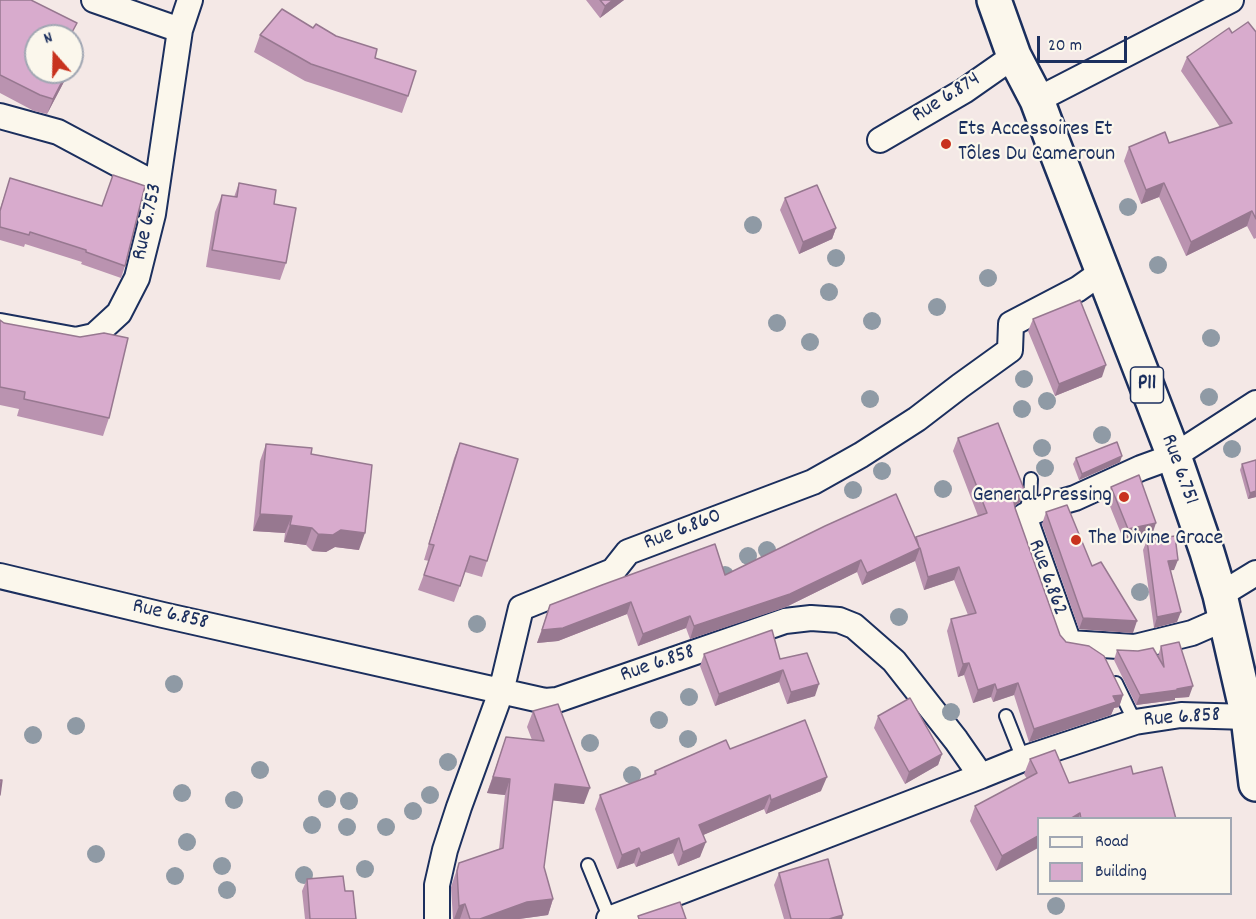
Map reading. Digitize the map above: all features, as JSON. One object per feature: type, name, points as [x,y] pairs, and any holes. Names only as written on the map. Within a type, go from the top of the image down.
[{"type":"main road","name":"Rue 6.751","points":[[994,0],[1014,56],[1036,100],[1174,456],[1222,607],[1248,717],[1256,784]]},
{"type":"street","points":[[94,0],[180,30]]},
{"type":"street","name":"Rue 6.753","points":[[0,326],[76,340],[94,336],[119,313],[137,278],[153,214],[180,30],[190,0]]},
{"type":"street","points":[[1036,100],[1230,0]]},
{"type":"street","name":"Rue 6.874","points":[[880,140],[964,91],[1014,56]]},
{"type":"street","points":[[0,116],[58,132],[157,185]]},
{"type":"street","name":"Rue 6.860","points":[[437,919],[437,885],[446,850],[459,807],[501,692],[521,608],[613,572],[627,552],[813,482],[861,455],[917,419],[1010,350],[1011,324],[1078,290],[1102,272]]},
{"type":"street","name":"Rue 6.862","points":[[1256,403],[1174,456],[1141,468],[1075,498],[1024,516],[1069,643],[1135,646],[1192,633],[1256,573]]},
{"type":"street","name":"Rue 6.858","points":[[0,576],[545,701],[557,700],[785,621],[811,618],[839,620],[854,626],[894,661],[981,776],[1023,759],[1135,722],[1181,715],[1248,717]]},
{"type":"street","points":[[610,919],[981,776]]},
{"type":"lane","points":[[1024,516],[1030,498],[1031,479]]},
{"type":"lane","points":[[1069,643],[1100,658]]},
{"type":"lane","points":[[1111,673],[1135,722]]},
{"type":"lane","points":[[1006,716],[1023,759]]},
{"type":"lane","points":[[588,865],[610,919]]},
{"type":"building","points":[[0,0],[31,0],[77,23],[24,24],[24,84],[61,84],[53,99],[0,75]]},
{"type":"building","points":[[600,0],[613,0],[605,6]]},
{"type":"building","points":[[282,9],[313,28],[316,24],[336,36],[377,49],[375,58],[416,71],[408,96],[311,64],[260,35]]},
{"type":"building","points":[[1248,22],[1256,32],[1256,219],[1252,211],[1191,242],[1164,183],[1146,190],[1129,147],[1165,132],[1169,143],[1232,123],[1187,57],[1229,28],[1232,33]]},
{"type":"building","points":[[113,175],[145,186],[125,266],[86,252],[86,250],[30,232],[29,235],[0,227],[0,211],[10,178],[102,206]]},
{"type":"building","points":[[239,183],[276,190],[274,204],[296,208],[286,263],[212,250],[222,195],[237,197]]},
{"type":"building","points":[[817,185],[836,228],[803,242],[785,198]]},
{"type":"building","points":[[1080,300],[1106,365],[1059,384],[1033,319]]},
{"type":"building","points":[[0,320],[4,323],[80,337],[104,333],[128,338],[109,418],[24,399],[25,392],[0,387]]},
{"type":"building","points":[[998,423],[1024,489],[1017,495],[1014,502],[1015,508],[1060,635],[1066,642],[1089,646],[1104,656],[1123,695],[1113,696],[1116,702],[1034,729],[1018,683],[997,690],[995,684],[978,690],[969,663],[963,664],[951,619],[976,613],[959,567],[928,577],[920,548],[867,573],[861,560],[790,594],[694,626],[690,616],[643,634],[631,602],[563,628],[542,630],[550,605],[602,585],[715,544],[725,575],[896,494],[919,547],[916,537],[987,513],[958,438]]},
{"type":"building","points":[[1117,442],[1122,456],[1082,474],[1076,458]]},
{"type":"building","points":[[460,443],[518,459],[487,561],[470,556],[460,586],[424,575],[434,545],[429,544]]},
{"type":"building","points":[[266,444],[312,448],[311,454],[372,465],[365,533],[341,530],[333,535],[318,534],[312,528],[290,525],[292,516],[260,514]]},
{"type":"building","points":[[1256,460],[1256,491],[1250,493],[1242,464]]},
{"type":"building","points":[[1139,475],[1156,523],[1128,529],[1111,487]]},
{"type":"building","points":[[1067,505],[1092,566],[1101,562],[1137,621],[1083,618],[1046,512]]},
{"type":"building","points":[[1175,536],[1178,560],[1168,561],[1181,612],[1157,617],[1147,540]]},
{"type":"building","points":[[772,630],[780,659],[807,653],[819,684],[791,692],[783,670],[719,694],[704,654]]},
{"type":"building","points":[[1179,642],[1193,686],[1140,695],[1117,650],[1138,651],[1153,648],[1164,667],[1161,646]]},
{"type":"building","points":[[910,698],[942,754],[909,772],[878,716]]},
{"type":"building","points":[[558,704],[590,788],[555,784],[544,867],[553,899],[527,902],[480,919],[470,919],[465,904],[459,906],[457,871],[459,863],[503,848],[510,779],[493,777],[506,737],[544,741],[533,711]]},
{"type":"building","points":[[805,720],[827,777],[771,800],[770,795],[699,825],[706,842],[683,852],[679,838],[641,853],[639,848],[622,855],[600,795],[656,774],[655,771],[726,740],[730,749]]},
{"type":"building","points":[[1055,750],[1069,783],[1131,766],[1133,774],[1162,767],[1175,817],[1081,817],[1080,813],[1073,817],[1037,817],[1037,837],[1002,856],[975,806],[1037,773],[1030,759]]},
{"type":"building","points":[[828,859],[843,915],[829,919],[791,919],[779,873]]},
{"type":"building","points":[[343,876],[345,891],[353,891],[356,919],[310,919],[307,879]]},
{"type":"building","points":[[680,902],[686,919],[639,919],[638,916]]},
{"type":"place","name":"Ets Accessoires Et Tôles Du Cameroun","points":[[946,144]]},
{"type":"place","name":"General Pressing","points":[[1124,497]]},
{"type":"place","name":"The Divine Grace","points":[[1076,540]]}]
